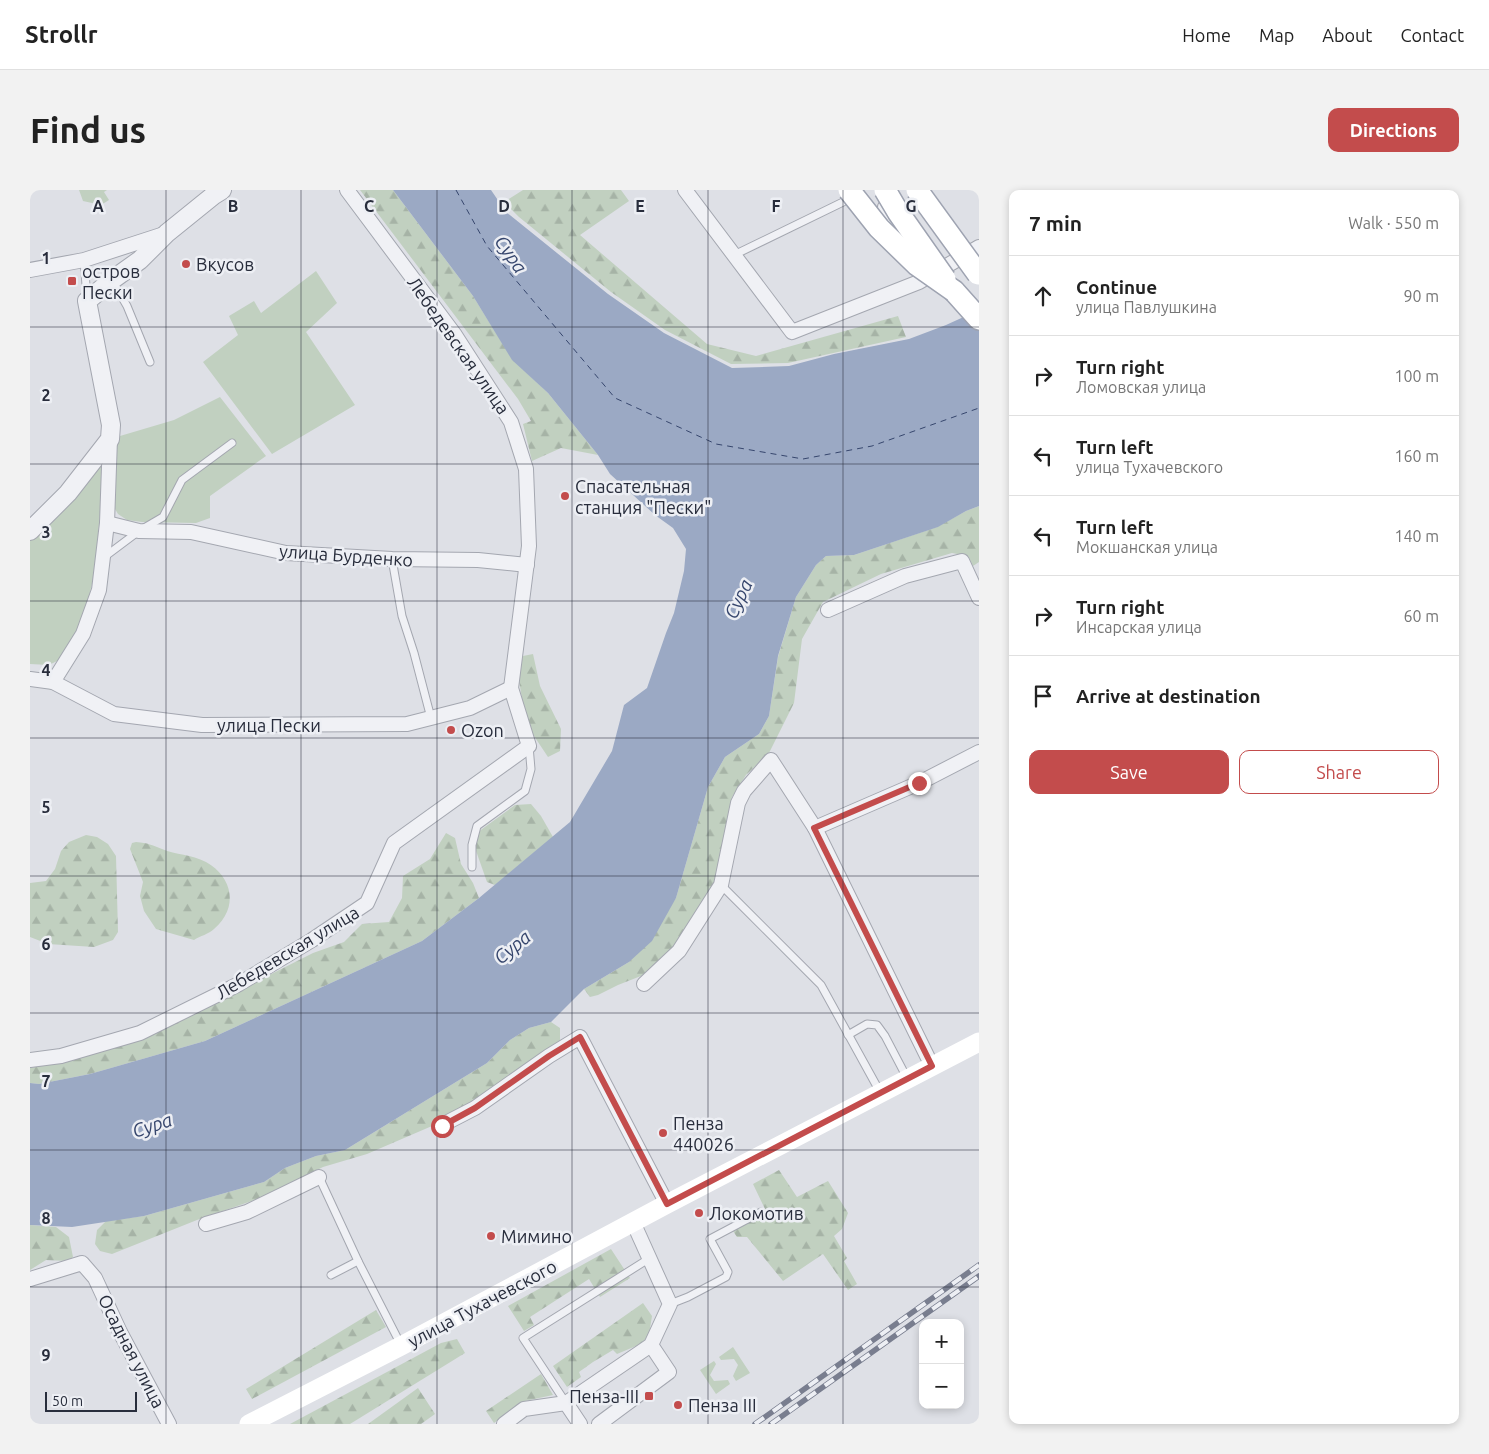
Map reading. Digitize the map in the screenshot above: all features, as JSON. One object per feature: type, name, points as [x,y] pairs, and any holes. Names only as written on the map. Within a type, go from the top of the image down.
[{"type":"main road","points":[[885,190],[898,212],[954,292],[979,319]]},
{"type":"main road","points":[[917,190],[978,275]]},
{"type":"main road","points":[[935,190],[978,275]]},
{"type":"main road","points":[[846,196],[917,265],[954,292]]},
{"type":"main road","name":"улица Тухачевского","points":[[249,1424],[401,1346],[880,1092],[979,1042]]},
{"type":"street","points":[[53,682],[83,634],[99,590],[107,523],[111,425],[87,301],[140,260],[167,233],[222,190]]},
{"type":"street","name":"Лебедевская улица","points":[[30,1060],[61,1056],[140,1033],[239,984],[312,940],[367,903],[394,843],[529,746],[511,688],[530,546],[526,469],[511,422],[455,335],[347,190]]},
{"type":"street","points":[[685,190],[792,332],[919,282],[979,247]]},
{"type":"street","points":[[877,190],[919,282]]},
{"type":"street","points":[[30,270],[84,260],[167,233]]},
{"type":"street","points":[[30,531],[68,493],[110,439]]},
{"type":"street","name":"улица Бурденко","points":[[107,523],[140,531],[191,532],[286,553],[392,559],[478,560],[527,565]]},
{"type":"street","points":[[828,610],[905,576],[962,561],[979,598]]},
{"type":"street","name":"улица Пески","points":[[30,679],[53,682],[114,714],[202,726],[407,724],[470,708],[511,688]]},
{"type":"street","points":[[814,828],[919,783],[979,752]]},
{"type":"street","points":[[644,984],[679,951],[721,884],[738,803],[744,791],[771,760],[814,828],[932,1066]]},
{"type":"street","points":[[442,1126],[475,1108],[549,1056],[580,1037],[667,1204]]},
{"type":"street","points":[[206,1224],[247,1212],[320,1177]]},
{"type":"street","points":[[504,1424],[524,1409],[566,1403],[651,1345],[670,1304],[633,1222]]},
{"type":"street","name":"Осадная улица","points":[[30,1279],[82,1263],[95,1278],[120,1332],[169,1424]]},
{"type":"street","points":[[599,1424],[668,1372],[651,1345]]},
{"type":"street","points":[[566,1403],[580,1424]]},
{"type":"lane","points":[[734,255],[846,196]]},
{"type":"lane","points":[[84,260],[87,301]]},
{"type":"lane","points":[[112,280],[127,306],[150,362]]},
{"type":"lane","points":[[103,558],[163,517],[182,480],[232,443]]},
{"type":"lane","points":[[392,559],[402,616],[431,718]]},
{"type":"lane","points":[[472,867],[472,845],[477,826],[525,791],[531,769],[529,746]]},
{"type":"lane","points":[[721,884],[821,985],[880,1092]]},
{"type":"lane","points":[[848,1035],[867,1024],[876,1025],[885,1036],[907,1078]]},
{"type":"lane","points":[[320,1177],[358,1261],[401,1346]]},
{"type":"lane","points":[[670,1304],[688,1298],[726,1278],[728,1272],[710,1239],[761,1212]]},
{"type":"lane","points":[[566,1403],[523,1338],[650,1258]]},
{"type":"lane","points":[[331,1275],[358,1261]]},
{"type":"green space","points":[[79,190],[107,190],[104,192],[109,200],[101,205],[83,201]]},
{"type":"green space","points":[[360,190],[393,190],[473,296],[512,359],[548,393],[598,455],[561,448],[532,461],[523,424],[531,421],[518,399]]},
{"type":"green space","points":[[523,190],[621,190],[629,201],[580,235],[707,344],[756,356],[898,316],[906,337],[788,363],[731,364],[665,330],[611,292],[519,217],[504,202]]},
{"type":"green space","points":[[316,271],[337,303],[306,332],[355,405],[272,454],[203,362],[238,335],[229,316],[254,301],[261,313]]},
{"type":"green space","points":[[220,397],[266,456],[210,496],[210,518],[196,523],[142,522],[127,520],[118,514],[112,504],[115,447],[120,436],[174,420]]},
{"type":"green space","points":[[105,454],[95,571],[83,622],[61,659],[49,665],[30,664],[30,537]]},
{"type":"green space","points":[[979,506],[979,562],[973,566],[968,556],[952,553],[881,574],[823,602],[802,639],[794,703],[769,753],[746,775],[732,797],[716,882],[677,944],[646,974],[590,997],[584,989],[629,962],[676,898],[708,787],[725,757],[759,734],[769,716],[778,657],[796,597],[816,565],[826,556],[854,555],[937,527]]},
{"type":"green space","points":[[533,654],[540,686],[561,729],[560,751],[548,757],[526,724],[518,674],[523,656]]},
{"type":"green space","points":[[531,804],[541,816],[553,837],[495,885],[487,882],[475,848],[478,832],[515,805]]},
{"type":"green space","points":[[446,833],[455,838],[461,864],[473,883],[479,898],[422,941],[205,1041],[90,1074],[39,1084],[30,1083],[30,1068],[66,1061],[147,1037],[313,953],[344,942],[362,924],[389,922],[402,898],[403,876],[430,859]]},
{"type":"green space","points":[[86,835],[97,837],[108,844],[116,856],[118,932],[113,940],[94,947],[48,944],[30,937],[30,883],[46,881],[55,869],[61,851],[69,842]]},
{"type":"green space","points":[[136,842],[200,859],[215,868],[227,884],[230,893],[230,903],[222,921],[214,929],[194,940],[156,929],[144,911],[140,896],[143,882],[130,849],[132,843]]},
{"type":"green space","points":[[551,1022],[560,1028],[560,1041],[471,1106],[432,1126],[367,1154],[323,1167],[263,1197],[197,1220],[112,1254],[100,1251],[95,1244],[97,1230],[106,1221],[144,1216],[264,1182],[285,1168],[316,1156],[345,1150],[487,1063],[510,1040],[529,1028]]},
{"type":"green space","points":[[779,1170],[797,1197],[828,1181],[848,1213],[842,1229],[834,1236],[847,1258],[844,1261],[857,1284],[848,1290],[823,1254],[783,1281],[747,1237],[737,1237],[731,1228],[765,1209],[753,1184]]},
{"type":"green space","points":[[30,1225],[56,1227],[69,1237],[73,1257],[67,1261],[46,1260],[30,1270]]},
{"type":"green space","points":[[611,1249],[630,1278],[600,1297],[589,1279],[530,1317],[534,1325],[524,1331],[508,1306]]},
{"type":"green space","points":[[643,1303],[652,1316],[648,1341],[617,1354],[613,1350],[579,1372],[581,1377],[567,1387],[553,1366]]},
{"type":"green space","points":[[376,1310],[386,1327],[252,1399],[246,1389]]},
{"type":"green space","points":[[457,1339],[465,1353],[350,1424],[290,1424],[441,1343]]},
{"type":"green space","points":[[733,1347],[750,1373],[736,1381],[733,1376],[738,1365],[734,1359],[721,1360],[719,1357]]},
{"type":"green space","points":[[714,1361],[716,1364],[710,1375],[714,1381],[728,1380],[730,1384],[716,1394],[700,1370]]},
{"type":"green space","points":[[541,1374],[553,1395],[525,1401],[494,1423],[486,1411]]},
{"type":"green space","points":[[418,1388],[435,1414],[421,1424],[368,1424]]},
{"type":"water","name":"Сура","points":[[393,190],[491,190],[506,212],[608,294],[664,333],[732,368],[789,366],[834,354],[909,339],[979,310],[979,506],[938,527],[854,555],[826,556],[816,565],[796,597],[778,656],[769,716],[759,734],[725,757],[708,787],[676,898],[652,941],[629,962],[584,989],[551,1022],[529,1028],[510,1040],[487,1063],[345,1150],[316,1156],[285,1168],[264,1182],[144,1216],[72,1227],[30,1225],[30,1083],[39,1084],[90,1074],[205,1041],[422,941],[479,898],[570,822],[612,751],[624,705],[647,688],[674,613],[684,571],[686,549],[673,528],[655,515],[610,474],[598,455],[548,393],[512,360],[473,296]]},
{"type":"ferry route","points":[[456,190],[487,246],[615,398],[716,444],[803,459],[872,446],[979,408]]},
{"type":"railway","points":[[755,1424],[979,1265]]},
{"type":"railway","points":[[771,1424],[979,1276]]},
{"type":"place","name":"Вкусов","points":[[186,264]]},
{"type":"place","name":"остров Пески","points":[[72,281]]},
{"type":"place","name":"Спасательная станция \"Пески\"","points":[[565,496]]},
{"type":"place","name":"Ozon","points":[[451,730]]},
{"type":"place","name":"Пенза 440026","points":[[663,1133]]},
{"type":"place","name":"Локомотив","points":[[699,1213]]},
{"type":"place","name":"Мимино","points":[[491,1236]]},
{"type":"place","name":"Пенза-III","points":[[649,1396]]},
{"type":"place","name":"Пенза III","points":[[678,1405]]},
{"type":"route","points":[[442,1126],[475,1108],[549,1056],[580,1037],[667,1204],[932,1066],[814,828],[919,783]]}]
